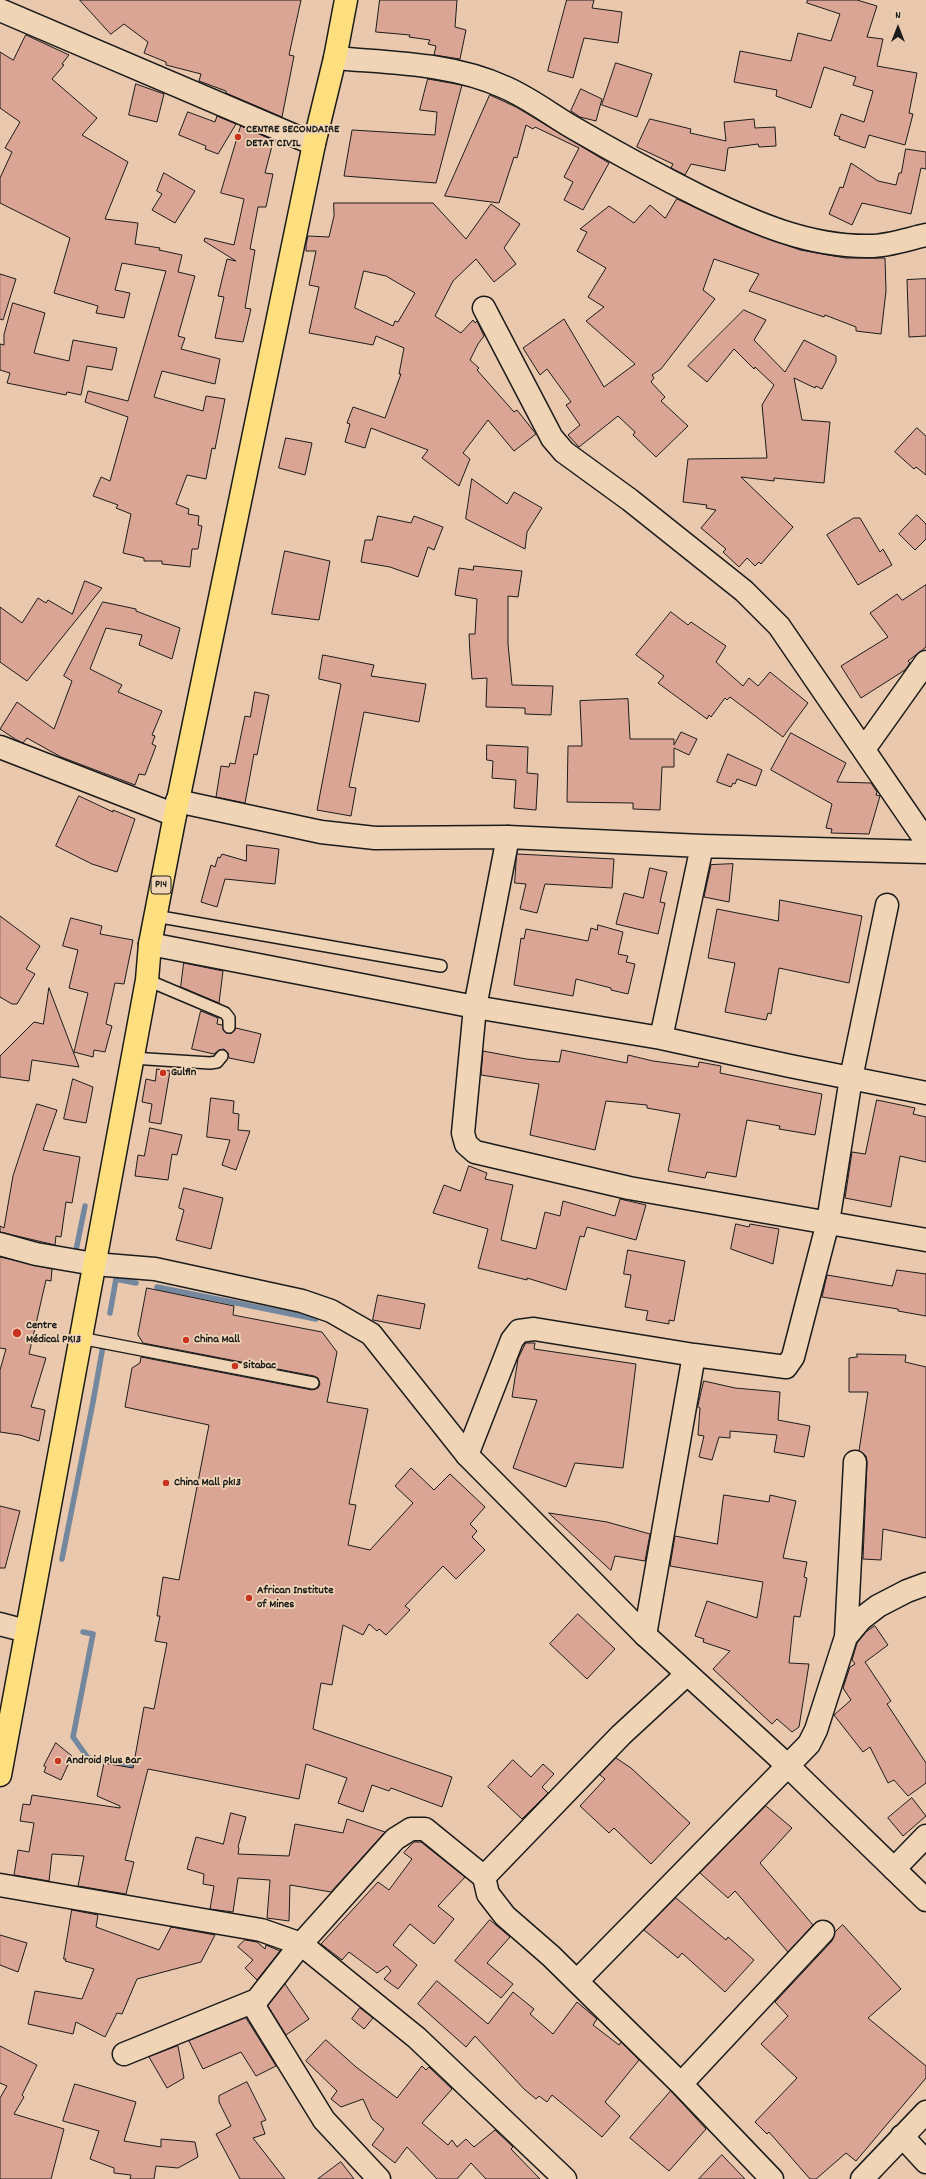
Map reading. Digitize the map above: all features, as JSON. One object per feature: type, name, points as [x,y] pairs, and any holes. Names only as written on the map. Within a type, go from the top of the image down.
[{"type":"main road","name":"P14","points":[[0,1775],[147,980],[150,944],[176,808],[314,144],[335,58],[346,0]]},
{"type":"street","points":[[0,10],[314,144]]},
{"type":"street","points":[[335,58],[436,68],[476,76],[505,87],[642,168],[741,216],[780,232],[812,241],[849,246],[872,246],[926,235]]},
{"type":"street","points":[[484,308],[552,438],[564,452],[630,500],[744,590],[779,626],[926,841]]},
{"type":"street","points":[[864,749],[926,662]]},
{"type":"street","points":[[0,747],[176,808],[320,832],[375,838],[508,837],[702,846],[926,852]]},
{"type":"street","points":[[508,837],[475,1007],[463,1133],[466,1144],[475,1152],[629,1188],[926,1240]]},
{"type":"street","points":[[661,1038],[702,846]]},
{"type":"street","points":[[467,1456],[512,1340],[519,1331],[534,1329],[694,1355],[786,1367],[793,1357],[828,1222],[851,1078],[887,905]]},
{"type":"street","points":[[150,944],[475,1007],[661,1038],[790,1066],[926,1093]]},
{"type":"street","points":[[0,1244],[36,1254],[94,1264],[155,1269],[302,1301],[331,1310],[371,1334],[467,1456],[645,1635],[787,1765],[926,1900]]},
{"type":"street","points":[[645,1635],[694,1355]]},
{"type":"street","points":[[577,1982],[809,1744],[816,1730],[846,1638],[855,1462]]},
{"type":"street","points":[[846,1638],[861,1619],[878,1606],[907,1591],[926,1584]]},
{"type":"street","points":[[0,1624],[26,1631]]},
{"type":"street","points":[[484,1877],[621,1735],[686,1674]]},
{"type":"street","points":[[379,2179],[324,2120],[259,2017],[255,2008],[257,2000],[301,1944],[395,1839],[411,1829],[425,1829],[484,1877],[488,1894],[506,1916],[577,1982],[681,2084],[772,2179]]},
{"type":"street","points":[[894,1869],[926,1836]]},
{"type":"street","points":[[0,1885],[261,1930],[301,1944],[418,2038],[565,2179]]},
{"type":"street","points":[[681,2084],[823,1932]]},
{"type":"street","points":[[124,2054],[257,2000]]},
{"type":"street","points":[[862,2179],[926,2112]]},
{"type":"street","points":[[902,2136],[926,2162]]},
{"type":"lane","points":[[155,916],[441,966]]},
{"type":"lane","points":[[147,980],[224,1012],[229,1018],[230,1027]]},
{"type":"lane","points":[[132,1058],[210,1063],[217,1062],[222,1056]]},
{"type":"lane","points":[[80,1338],[313,1383]]},
{"type":"building","points":[[80,0],[301,0],[289,55],[294,56],[282,117],[226,93],[226,91],[199,81],[201,74],[166,65],[166,62],[144,53],[148,42],[124,24],[111,34]]},
{"type":"building","points":[[380,0],[457,0],[455,27],[466,30],[460,59],[434,55],[436,46],[428,44],[430,40],[409,37],[410,35],[376,32]]},
{"type":"building","points":[[567,0],[594,0],[592,8],[622,12],[618,43],[584,38],[573,78],[548,71]]},
{"type":"building","points":[[808,0],[857,0],[877,6],[867,37],[883,39],[877,66],[917,73],[909,113],[913,114],[905,145],[869,135],[865,148],[839,139],[840,137],[834,135],[841,114],[864,122],[873,91],[853,85],[856,77],[824,67],[811,108],[776,96],[777,90],[734,82],[740,51],[791,61],[798,33],[831,41],[840,14],[807,3]]},
{"type":"building","points":[[26,35],[69,55],[62,64],[64,65],[52,79],[97,118],[82,135],[128,162],[105,219],[138,223],[135,244],[160,248],[159,250],[182,255],[178,272],[195,276],[178,336],[185,338],[181,349],[220,359],[215,384],[162,371],[154,397],[203,411],[206,396],[225,399],[215,449],[212,448],[206,479],[187,475],[176,504],[189,509],[188,514],[199,516],[198,525],[202,526],[198,549],[192,549],[190,567],[162,564],[162,561],[144,561],[144,558],[123,553],[131,514],[116,508],[118,505],[93,496],[101,477],[110,481],[128,417],[85,402],[88,391],[128,401],[166,271],[122,263],[115,290],[130,293],[124,318],[96,313],[98,306],[54,293],[70,238],[0,203],[0,178],[12,152],[5,148],[20,122],[0,108],[0,52],[13,60]]},
{"type":"building","points":[[616,63],[652,74],[637,117],[602,105]]},
{"type":"building","points":[[428,79],[462,85],[436,183],[344,176],[352,130],[435,135],[437,112],[420,110]]},
{"type":"building","points":[[136,84],[164,94],[157,122],[129,115]]},
{"type":"building","points":[[581,89],[602,99],[596,121],[580,117],[571,111]]},
{"type":"building","points":[[490,95],[516,107],[609,163],[583,210],[564,200],[573,182],[564,177],[579,148],[535,127],[533,129],[526,125],[517,158],[514,157],[499,203],[445,196]]},
{"type":"building","points":[[188,112],[215,122],[217,116],[236,124],[218,154],[205,149],[206,146],[179,135]]},
{"type":"building","points":[[650,119],[691,129],[690,133],[726,141],[724,122],[754,119],[755,128],[775,127],[776,146],[759,147],[758,144],[728,148],[725,171],[691,164],[685,175],[671,168],[673,164],[637,147]]},
{"type":"building","points":[[241,126],[277,142],[273,142],[265,173],[273,174],[266,207],[258,207],[250,249],[255,250],[245,308],[251,309],[243,342],[215,338],[224,297],[218,296],[227,259],[236,261],[204,241],[205,238],[234,245],[244,199],[221,193]]},
{"type":"building","points":[[906,149],[926,152],[926,169],[921,168],[911,214],[862,203],[852,225],[829,214],[840,187],[843,188],[851,163],[878,181],[896,185],[899,173],[901,173]]},
{"type":"building","points":[[164,173],[195,191],[175,223],[152,210],[162,194],[157,191]]},
{"type":"building","points":[[677,199],[737,227],[800,250],[846,258],[885,258],[886,291],[881,334],[856,331],[856,327],[825,315],[824,317],[749,291],[759,274],[714,259],[703,290],[715,299],[661,369],[652,375],[654,378],[651,382],[665,397],[661,401],[688,426],[656,457],[633,435],[635,432],[618,416],[579,447],[568,435],[580,425],[566,405],[571,402],[547,369],[540,375],[523,348],[564,319],[604,387],[635,364],[586,321],[604,307],[588,297],[606,268],[577,251],[587,232],[580,229],[609,206],[634,223],[650,205],[665,218]]},
{"type":"building","points":[[334,203],[433,203],[466,239],[491,204],[520,224],[504,248],[516,264],[494,282],[476,259],[453,281],[435,316],[461,333],[473,320],[475,323],[477,321],[484,336],[470,360],[479,368],[477,370],[514,412],[517,410],[536,434],[514,451],[488,420],[463,453],[470,459],[459,486],[422,458],[428,450],[371,428],[365,448],[345,442],[350,424],[347,423],[353,407],[385,418],[401,374],[399,374],[404,348],[376,336],[373,345],[309,333],[319,287],[309,285],[316,251],[306,251],[306,245],[308,236],[329,237],[334,216]],"holes":[[[364,271],[386,276],[415,293],[398,322],[395,321],[393,326],[355,308]]]},
{"type":"building","points":[[0,274],[16,279],[3,320],[0,319]]},
{"type":"building","points":[[926,279],[926,336],[909,337],[907,280]]},
{"type":"building","points":[[13,303],[45,313],[34,353],[69,361],[73,340],[117,348],[112,370],[87,366],[81,395],[67,392],[66,395],[7,383],[10,373],[0,370],[0,344],[4,345],[4,335]]},
{"type":"building","points":[[744,310],[766,320],[754,340],[785,372],[804,340],[836,356],[836,362],[822,389],[816,386],[815,388],[794,378],[802,420],[830,422],[824,483],[774,478],[774,481],[741,477],[793,527],[761,564],[759,562],[755,566],[747,558],[739,567],[723,552],[726,549],[701,528],[716,510],[706,508],[707,505],[683,502],[688,459],[767,458],[762,405],[774,385],[755,367],[754,369],[734,349],[707,382],[688,366]]},
{"type":"building","points":[[917,428],[926,436],[926,475],[916,467],[914,469],[895,452]]},
{"type":"building","points":[[286,438],[312,443],[305,475],[279,468]]},
{"type":"building","points":[[472,479],[507,504],[514,492],[542,508],[527,532],[525,549],[466,519]]},
{"type":"building","points":[[917,515],[926,524],[926,539],[915,550],[899,534]]},
{"type":"building","points":[[378,516],[411,523],[414,516],[443,527],[434,550],[428,547],[418,577],[390,567],[361,562],[365,540],[372,540]]},
{"type":"building","points":[[854,518],[860,518],[880,552],[883,549],[892,565],[858,585],[827,535]]},
{"type":"building","points":[[285,551],[330,561],[319,620],[272,614]]},
{"type":"building","points":[[474,566],[522,571],[518,597],[508,596],[508,644],[512,685],[553,686],[551,715],[525,714],[525,708],[486,707],[487,678],[472,679],[469,634],[475,634],[477,599],[455,595],[459,568],[473,570]]},
{"type":"building","points":[[85,581],[102,588],[27,681],[0,662],[0,607],[22,623],[38,598],[46,603],[48,600],[72,614]]},
{"type":"building","points":[[926,585],[926,647],[908,661],[910,663],[905,670],[861,698],[841,666],[888,637],[870,613],[897,594],[902,600]]},
{"type":"building","points":[[103,602],[136,609],[136,611],[180,628],[172,659],[139,645],[142,635],[106,628],[90,669],[122,685],[118,692],[162,711],[152,735],[155,736],[152,744],[156,746],[145,775],[139,774],[135,785],[61,757],[27,738],[23,743],[0,729],[17,702],[54,729],[72,681],[64,676]]},
{"type":"building","points":[[671,612],[688,625],[691,622],[726,646],[716,662],[743,686],[749,678],[758,686],[770,672],[808,703],[783,737],[730,697],[727,700],[725,698],[711,717],[709,715],[707,719],[658,683],[664,676],[636,655]]},
{"type":"building","points":[[323,655],[374,665],[371,676],[426,684],[419,722],[364,712],[349,787],[356,788],[351,816],[317,810],[341,684],[319,679]]},
{"type":"building","points":[[255,692],[269,695],[257,755],[254,754],[245,803],[216,797],[221,766],[229,767],[230,763],[235,764],[245,716],[250,717]]},
{"type":"building","points":[[628,699],[630,739],[674,739],[674,745],[681,732],[697,739],[689,755],[674,748],[674,767],[662,767],[660,810],[633,809],[633,803],[567,802],[568,746],[582,746],[580,701]]},
{"type":"building","points":[[791,733],[846,763],[837,782],[871,783],[877,792],[876,795],[880,796],[869,834],[831,833],[832,829],[826,828],[832,804],[771,770]]},
{"type":"building","points":[[487,745],[528,747],[527,773],[538,774],[536,810],[514,808],[516,780],[492,778],[493,761],[487,760]]},
{"type":"building","points":[[728,754],[762,770],[756,786],[737,779],[735,784],[733,783],[731,787],[717,782]]},
{"type":"building","points":[[79,796],[113,812],[113,810],[135,819],[117,872],[92,864],[56,846]]},
{"type":"building","points":[[247,845],[279,849],[275,884],[225,879],[217,907],[201,902],[211,865],[215,867],[218,857],[220,858],[222,854],[246,861]]},
{"type":"building","points":[[517,854],[614,859],[612,888],[545,884],[537,913],[520,909],[526,884],[515,883]]},
{"type":"building","points":[[733,864],[729,902],[704,897],[711,865]]},
{"type":"building","points":[[650,868],[667,872],[660,902],[665,903],[658,934],[616,924],[624,893],[643,898]]},
{"type":"building","points":[[780,900],[862,916],[849,983],[779,968],[771,1014],[768,1013],[766,1020],[725,1012],[735,963],[708,958],[717,909],[778,921]]},
{"type":"building","points":[[0,916],[40,946],[26,969],[35,974],[17,1004],[12,1004],[0,997]]},
{"type":"building","points":[[71,918],[102,926],[100,934],[133,940],[124,984],[115,983],[106,1024],[112,1026],[105,1052],[94,1050],[93,1057],[74,1052],[88,993],[69,988],[78,950],[63,946]]},
{"type":"building","points":[[598,925],[623,932],[618,954],[628,956],[626,962],[635,964],[628,994],[576,979],[573,996],[514,985],[521,938],[524,939],[526,929],[588,941],[591,928],[597,930]]},
{"type":"building","points":[[184,963],[223,971],[219,1003],[181,987]]},
{"type":"building","points":[[49,988],[79,1067],[32,1060],[29,1081],[0,1077],[0,1056],[34,1022],[43,1024]]},
{"type":"building","points":[[201,1011],[218,1018],[217,1024],[222,1025],[226,1033],[232,1033],[236,1028],[261,1034],[254,1063],[229,1058],[228,1053],[224,1049],[219,1050],[214,1054],[192,1049]]},
{"type":"building","points":[[562,1050],[627,1063],[628,1055],[653,1061],[698,1067],[699,1062],[721,1066],[720,1073],[822,1094],[815,1135],[779,1129],[780,1126],[747,1120],[736,1177],[707,1172],[705,1178],[668,1171],[680,1114],[647,1108],[647,1105],[606,1101],[595,1150],[530,1135],[539,1084],[481,1075],[483,1051],[526,1059],[559,1062]]},
{"type":"building","points":[[157,1069],[170,1071],[161,1124],[149,1122],[152,1104],[142,1102],[146,1079],[155,1081]]},
{"type":"building","points":[[73,1079],[93,1087],[86,1123],[64,1119]]},
{"type":"building","points":[[211,1098],[234,1101],[233,1113],[239,1114],[238,1130],[250,1131],[236,1170],[222,1165],[230,1140],[207,1137]]},
{"type":"building","points":[[877,1100],[915,1108],[913,1114],[926,1117],[926,1162],[900,1156],[891,1207],[845,1198],[852,1152],[865,1154]]},
{"type":"building","points":[[37,1104],[57,1110],[43,1150],[80,1157],[72,1203],[66,1202],[61,1237],[56,1236],[55,1245],[0,1232],[0,1226],[4,1228],[13,1176]]},
{"type":"building","points":[[150,1128],[182,1135],[177,1155],[172,1154],[168,1180],[135,1176],[138,1155],[144,1156]]},
{"type":"building","points":[[469,1166],[487,1173],[485,1179],[513,1185],[501,1240],[536,1249],[545,1212],[560,1216],[563,1201],[615,1216],[620,1199],[646,1205],[636,1240],[587,1227],[584,1237],[580,1236],[566,1290],[527,1278],[527,1280],[478,1268],[488,1229],[433,1213],[444,1185],[460,1191]]},
{"type":"building","points":[[184,1188],[223,1198],[211,1249],[176,1240],[184,1210],[179,1208]]},
{"type":"building","points":[[736,1224],[749,1227],[750,1224],[779,1229],[773,1264],[731,1249]]},
{"type":"building","points":[[628,1250],[685,1261],[674,1321],[669,1320],[669,1324],[646,1320],[648,1311],[625,1307],[631,1275],[624,1274]]},
{"type":"building","name":"Centre Médical PK13","points":[[0,1257],[52,1269],[51,1281],[46,1280],[29,1354],[46,1358],[31,1407],[45,1410],[39,1441],[20,1435],[0,1432],[0,1370],[6,1349],[0,1348]]},
{"type":"building","points":[[897,1270],[926,1274],[926,1316],[898,1311],[898,1309],[822,1297],[827,1275],[892,1286]]},
{"type":"building","points":[[147,1288],[234,1306],[233,1315],[322,1332],[337,1352],[327,1402],[368,1409],[349,1504],[356,1505],[348,1545],[370,1550],[413,1503],[395,1486],[411,1468],[434,1490],[450,1474],[485,1507],[470,1524],[477,1531],[472,1537],[485,1550],[456,1579],[443,1566],[405,1606],[410,1610],[386,1635],[379,1629],[377,1631],[369,1624],[363,1635],[343,1625],[332,1685],[321,1683],[313,1729],[452,1777],[442,1807],[391,1788],[389,1791],[372,1785],[363,1812],[338,1803],[347,1778],[306,1764],[299,1799],[148,1769],[125,1860],[134,1862],[126,1894],[78,1886],[84,1856],[52,1854],[49,1881],[14,1875],[18,1850],[29,1852],[34,1823],[20,1821],[23,1804],[30,1805],[32,1795],[120,1808],[120,1806],[97,1796],[104,1763],[133,1768],[144,1707],[154,1709],[167,1643],[155,1641],[160,1616],[157,1616],[163,1577],[179,1580],[209,1425],[125,1407],[132,1368],[140,1363],[141,1357],[312,1390],[318,1388],[320,1384],[318,1378],[314,1376],[143,1343],[138,1335]]},
{"type":"building","points":[[378,1295],[425,1304],[420,1329],[373,1320]]},
{"type":"building","points":[[526,1343],[535,1343],[534,1349],[636,1364],[623,1468],[575,1463],[566,1487],[513,1468],[537,1400],[512,1397],[518,1359]]},
{"type":"building","points":[[857,1354],[906,1355],[905,1362],[926,1367],[926,1538],[883,1529],[881,1560],[863,1559],[867,1463],[866,1456],[859,1451],[868,1392],[849,1392],[849,1358],[857,1357]]},
{"type":"building","points":[[704,1381],[735,1388],[780,1392],[778,1420],[810,1426],[804,1457],[774,1452],[777,1435],[730,1431],[730,1438],[719,1437],[712,1460],[699,1457],[704,1436],[698,1435],[700,1408],[698,1407]]},
{"type":"building","points":[[724,1495],[769,1502],[770,1495],[796,1501],[783,1558],[807,1562],[804,1577],[807,1578],[800,1617],[794,1616],[789,1663],[809,1664],[799,1727],[792,1732],[777,1719],[772,1724],[713,1669],[730,1651],[703,1642],[704,1639],[695,1636],[707,1601],[757,1618],[763,1582],[670,1566],[675,1536],[717,1544]]},
{"type":"building","points":[[0,1506],[20,1511],[5,1568],[0,1568]]},
{"type":"building","points":[[549,1513],[607,1522],[650,1534],[645,1561],[615,1556],[611,1570]]},
{"type":"building","points":[[578,1614],[615,1649],[587,1679],[550,1644]]},
{"type":"building","points":[[875,1626],[888,1645],[865,1662],[891,1701],[887,1704],[926,1763],[926,1783],[908,1796],[894,1780],[888,1783],[870,1747],[863,1752],[834,1715],[851,1700],[843,1688],[850,1667],[855,1664],[852,1660],[857,1643],[866,1632]]},
{"type":"building","name":"Android Plus Bar","points":[[56,1743],[72,1756],[61,1780],[44,1772],[46,1767],[44,1766]]},
{"type":"building","points":[[616,1758],[631,1768],[690,1823],[651,1864],[614,1828],[609,1833],[580,1806],[605,1779],[600,1775]]},
{"type":"building","points":[[513,1760],[531,1777],[543,1764],[554,1774],[542,1787],[548,1793],[522,1819],[488,1787]]},
{"type":"building","points":[[912,1798],[926,1816],[903,1836],[888,1818]]},
{"type":"building","points":[[766,1806],[792,1828],[760,1863],[813,1925],[788,1952],[735,1891],[728,1898],[700,1873]]},
{"type":"building","points":[[231,1813],[246,1817],[238,1847],[238,1854],[289,1856],[295,1824],[343,1833],[347,1819],[385,1832],[331,1892],[290,1885],[289,1921],[267,1918],[270,1880],[238,1878],[233,1912],[210,1909],[214,1886],[203,1884],[204,1874],[187,1869],[196,1837],[223,1844]]},
{"type":"building","points":[[414,1842],[421,1842],[465,1877],[438,1906],[454,1919],[434,1944],[410,1924],[393,1945],[417,1965],[398,1989],[384,1979],[391,1971],[387,1966],[377,1973],[349,1952],[342,1960],[321,1944],[378,1882],[389,1890],[412,1859],[404,1853]]},
{"type":"building","points":[[676,1898],[726,1940],[728,1937],[754,1960],[725,1992],[682,1953],[678,1958],[644,1930]]},
{"type":"building","points":[[72,1910],[98,1915],[96,1927],[159,1950],[171,1927],[215,1935],[201,1962],[137,1979],[122,2014],[117,2013],[105,2037],[76,2022],[73,2034],[28,2024],[35,1991],[82,1999],[94,1969],[65,1961],[66,1959],[64,1959]]},
{"type":"building","points":[[490,1920],[510,1937],[487,1963],[513,1984],[501,1998],[455,1961]]},
{"type":"building","points":[[843,1925],[901,1989],[868,2018],[926,2066],[926,2078],[856,2161],[846,2153],[816,2179],[810,2179],[769,2132],[767,2134],[755,2122],[797,2078],[761,2044],[788,2016],[775,2002],[832,1941],[835,1932]]},
{"type":"building","points":[[0,1935],[27,1943],[18,1972],[0,1965]]},
{"type":"building","points":[[245,1940],[257,1942],[265,1949],[266,1945],[280,1951],[257,1980],[245,1968],[253,1960],[238,1947]]},
{"type":"building","points":[[437,1981],[488,2024],[513,1992],[534,2009],[530,2014],[553,2034],[577,2002],[597,2019],[593,2025],[619,2045],[621,2042],[639,2060],[605,2102],[620,2116],[602,2137],[552,2095],[547,2102],[539,2096],[536,2099],[524,2089],[475,2036],[466,2047],[418,2004]]},
{"type":"building","points":[[285,1984],[309,2019],[286,2035],[268,2006]]},
{"type":"building","points":[[360,2008],[373,2018],[364,2029],[352,2019]]},
{"type":"building","points":[[246,2018],[276,2066],[256,2076],[241,2052],[203,2069],[189,2041]]},
{"type":"building","points":[[326,2040],[356,2067],[397,2098],[422,2066],[426,2070],[429,2067],[452,2089],[422,2123],[448,2145],[452,2140],[457,2147],[466,2139],[474,2147],[495,2130],[513,2147],[511,2149],[540,2179],[486,2179],[471,2163],[457,2179],[437,2179],[407,2147],[395,2163],[372,2145],[384,2129],[372,2119],[363,2099],[341,2107],[331,2099],[337,2091],[306,2061]]},
{"type":"building","points":[[0,2046],[37,2065],[22,2095],[24,2097],[14,2114],[64,2129],[51,2179],[0,2179],[0,2098],[7,2086],[0,2083]]},
{"type":"building","points":[[178,2046],[184,2078],[167,2088],[149,2057]]},
{"type":"building","points":[[247,2082],[266,2120],[261,2122],[265,2134],[253,2138],[285,2179],[240,2179],[216,2134],[231,2126],[219,2102],[219,2096]]},
{"type":"building","points":[[75,2084],[136,2102],[124,2141],[161,2147],[161,2139],[195,2142],[198,2157],[178,2168],[156,2166],[154,2179],[130,2179],[131,2175],[114,2173],[114,2168],[90,2159],[99,2131],[63,2121]]},
{"type":"building","points":[[671,2091],[706,2129],[669,2171],[630,2138]]},
{"type":"building","points":[[722,2155],[745,2179],[699,2179]]},
{"type":"building","points":[[341,2162],[354,2179],[318,2179]]},
{"type":"waterway","points":[[75,1255],[85,1206]]},
{"type":"waterway","points":[[110,1313],[116,1279],[136,1283]]},
{"type":"waterway","points":[[157,1287],[316,1319]]},
{"type":"waterway","points":[[62,1559],[103,1346]]},
{"type":"waterway","points":[[83,1632],[93,1634],[73,1737],[88,1758],[140,1767]]},
{"type":"place","name":"CENTRE SECONDAIRE DETAT CIVIL","points":[[238,137]]},
{"type":"place","name":"Gulfin","points":[[163,1073]]},
{"type":"place","name":"Centre Médical PK13","points":[[17,1333]]},
{"type":"place","name":"China Mall","points":[[186,1340]]},
{"type":"place","name":"Sitabac","points":[[235,1366]]},
{"type":"place","name":"China Mall pk13","points":[[166,1483]]},
{"type":"place","name":"African Institute of Mines","points":[[249,1598]]},
{"type":"place","name":"Android Plus Bar","points":[[58,1761]]}]
